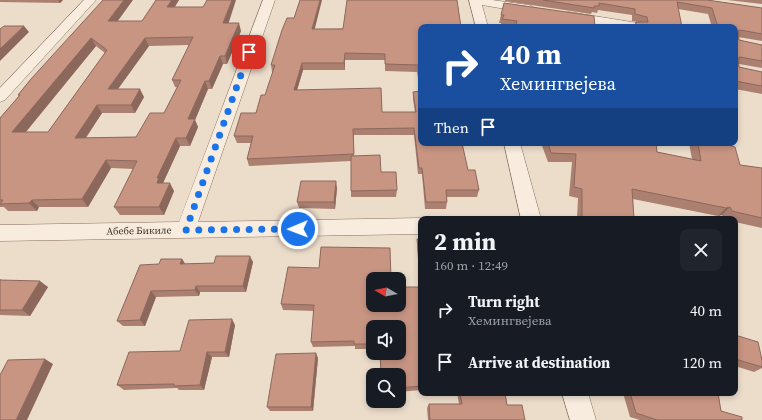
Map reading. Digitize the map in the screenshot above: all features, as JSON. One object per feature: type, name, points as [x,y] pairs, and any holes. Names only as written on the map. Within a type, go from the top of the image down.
[{"type":"street","points":[[0,97],[90,0]]},
{"type":"street","points":[[186,230],[269,0]]},
{"type":"street","points":[[481,24],[475,1],[540,11]]},
{"type":"street","points":[[555,13],[620,24]]},
{"type":"street","points":[[513,146],[530,216]]},
{"type":"street","name":"Абебе Бикиле","points":[[0,233],[418,226]]},
{"type":"street","points":[[576,396],[583,420]]},
{"type":"building","points":[[103,0],[124,0],[108,21],[142,21],[156,0],[172,0],[167,7],[203,7],[207,0],[232,0],[223,23],[239,23],[225,56],[220,56],[209,81],[205,81],[188,119],[195,119],[186,138],[176,138],[157,178],[159,178],[157,183],[170,183],[159,207],[114,207],[137,161],[106,160],[82,199],[32,200],[29,203],[0,204],[3,200],[0,200],[0,118],[20,95],[18,95]],"holes":[[[193,37],[172,80],[181,80],[164,113],[150,113],[136,137],[75,138],[97,105],[131,105],[140,89],[108,89],[145,38]],[[91,38],[107,50],[48,132],[12,132]]]},
{"type":"building","points":[[300,0],[320,0],[312,29],[343,29],[347,0],[457,0],[461,24],[418,24],[418,65],[385,64],[385,54],[345,53],[344,63],[302,63],[294,90],[381,88],[382,112],[416,112],[413,92],[418,91],[418,146],[463,146],[468,170],[475,170],[479,190],[446,190],[447,202],[426,202],[422,168],[419,168],[414,128],[353,129],[354,154],[247,159],[253,136],[234,136],[241,113],[256,113],[261,95],[265,95],[275,65],[271,65],[287,18],[294,18]]},
{"type":"building","points":[[543,0],[707,0],[762,8],[762,34],[740,30],[738,31],[738,24],[717,24],[712,8],[677,2],[681,24],[636,24],[636,22],[648,22],[647,17],[635,14],[635,9],[599,3],[599,6],[594,6],[594,8]]},
{"type":"building","points":[[504,3],[594,16],[595,24],[516,24],[517,21],[502,19],[504,15],[501,15]]},
{"type":"building","points":[[4,26],[24,26],[0,49],[0,29]]},
{"type":"building","points":[[738,31],[739,40],[762,45],[762,61],[740,57],[738,58]]},
{"type":"building","points":[[738,58],[739,67],[762,72],[762,86],[738,82]]},
{"type":"building","points":[[549,146],[656,146],[657,152],[701,161],[698,146],[735,147],[740,165],[762,168],[762,218],[732,211],[730,207],[726,208],[632,189],[634,216],[582,216],[582,189],[574,187],[576,154],[551,153]]},
{"type":"building","points":[[380,155],[381,172],[396,172],[397,190],[351,191],[351,156]]},
{"type":"building","points":[[301,181],[336,181],[334,202],[297,202]]},
{"type":"building","points":[[321,247],[390,248],[391,272],[366,272],[366,312],[406,312],[406,287],[418,287],[418,386],[406,387],[406,368],[381,368],[380,360],[406,360],[406,320],[366,320],[366,344],[354,344],[354,341],[311,342],[314,305],[281,304],[288,267],[319,268]]},
{"type":"building","points":[[216,256],[250,256],[243,286],[196,286],[195,290],[151,291],[140,320],[117,321],[140,265],[159,264],[161,259],[182,259],[180,264],[214,263]]},
{"type":"building","points":[[0,280],[40,281],[22,310],[0,310]]},
{"type":"building","points":[[232,319],[225,352],[207,352],[200,385],[117,385],[129,352],[180,351],[189,320]]},
{"type":"building","points":[[738,336],[758,342],[762,367],[738,360]]},
{"type":"building","points":[[316,353],[311,407],[267,407],[276,354]]},
{"type":"building","points":[[45,359],[16,420],[0,420],[0,375],[8,360]]},
{"type":"building","points":[[461,396],[506,396],[507,405],[522,405],[525,420],[430,420],[429,404],[462,404]]},
{"type":"building","points":[[631,396],[718,396],[721,411],[742,417],[742,420],[657,420],[636,413]]},
{"type":"route","points":[[249,52],[186,230],[298,229]]}]
